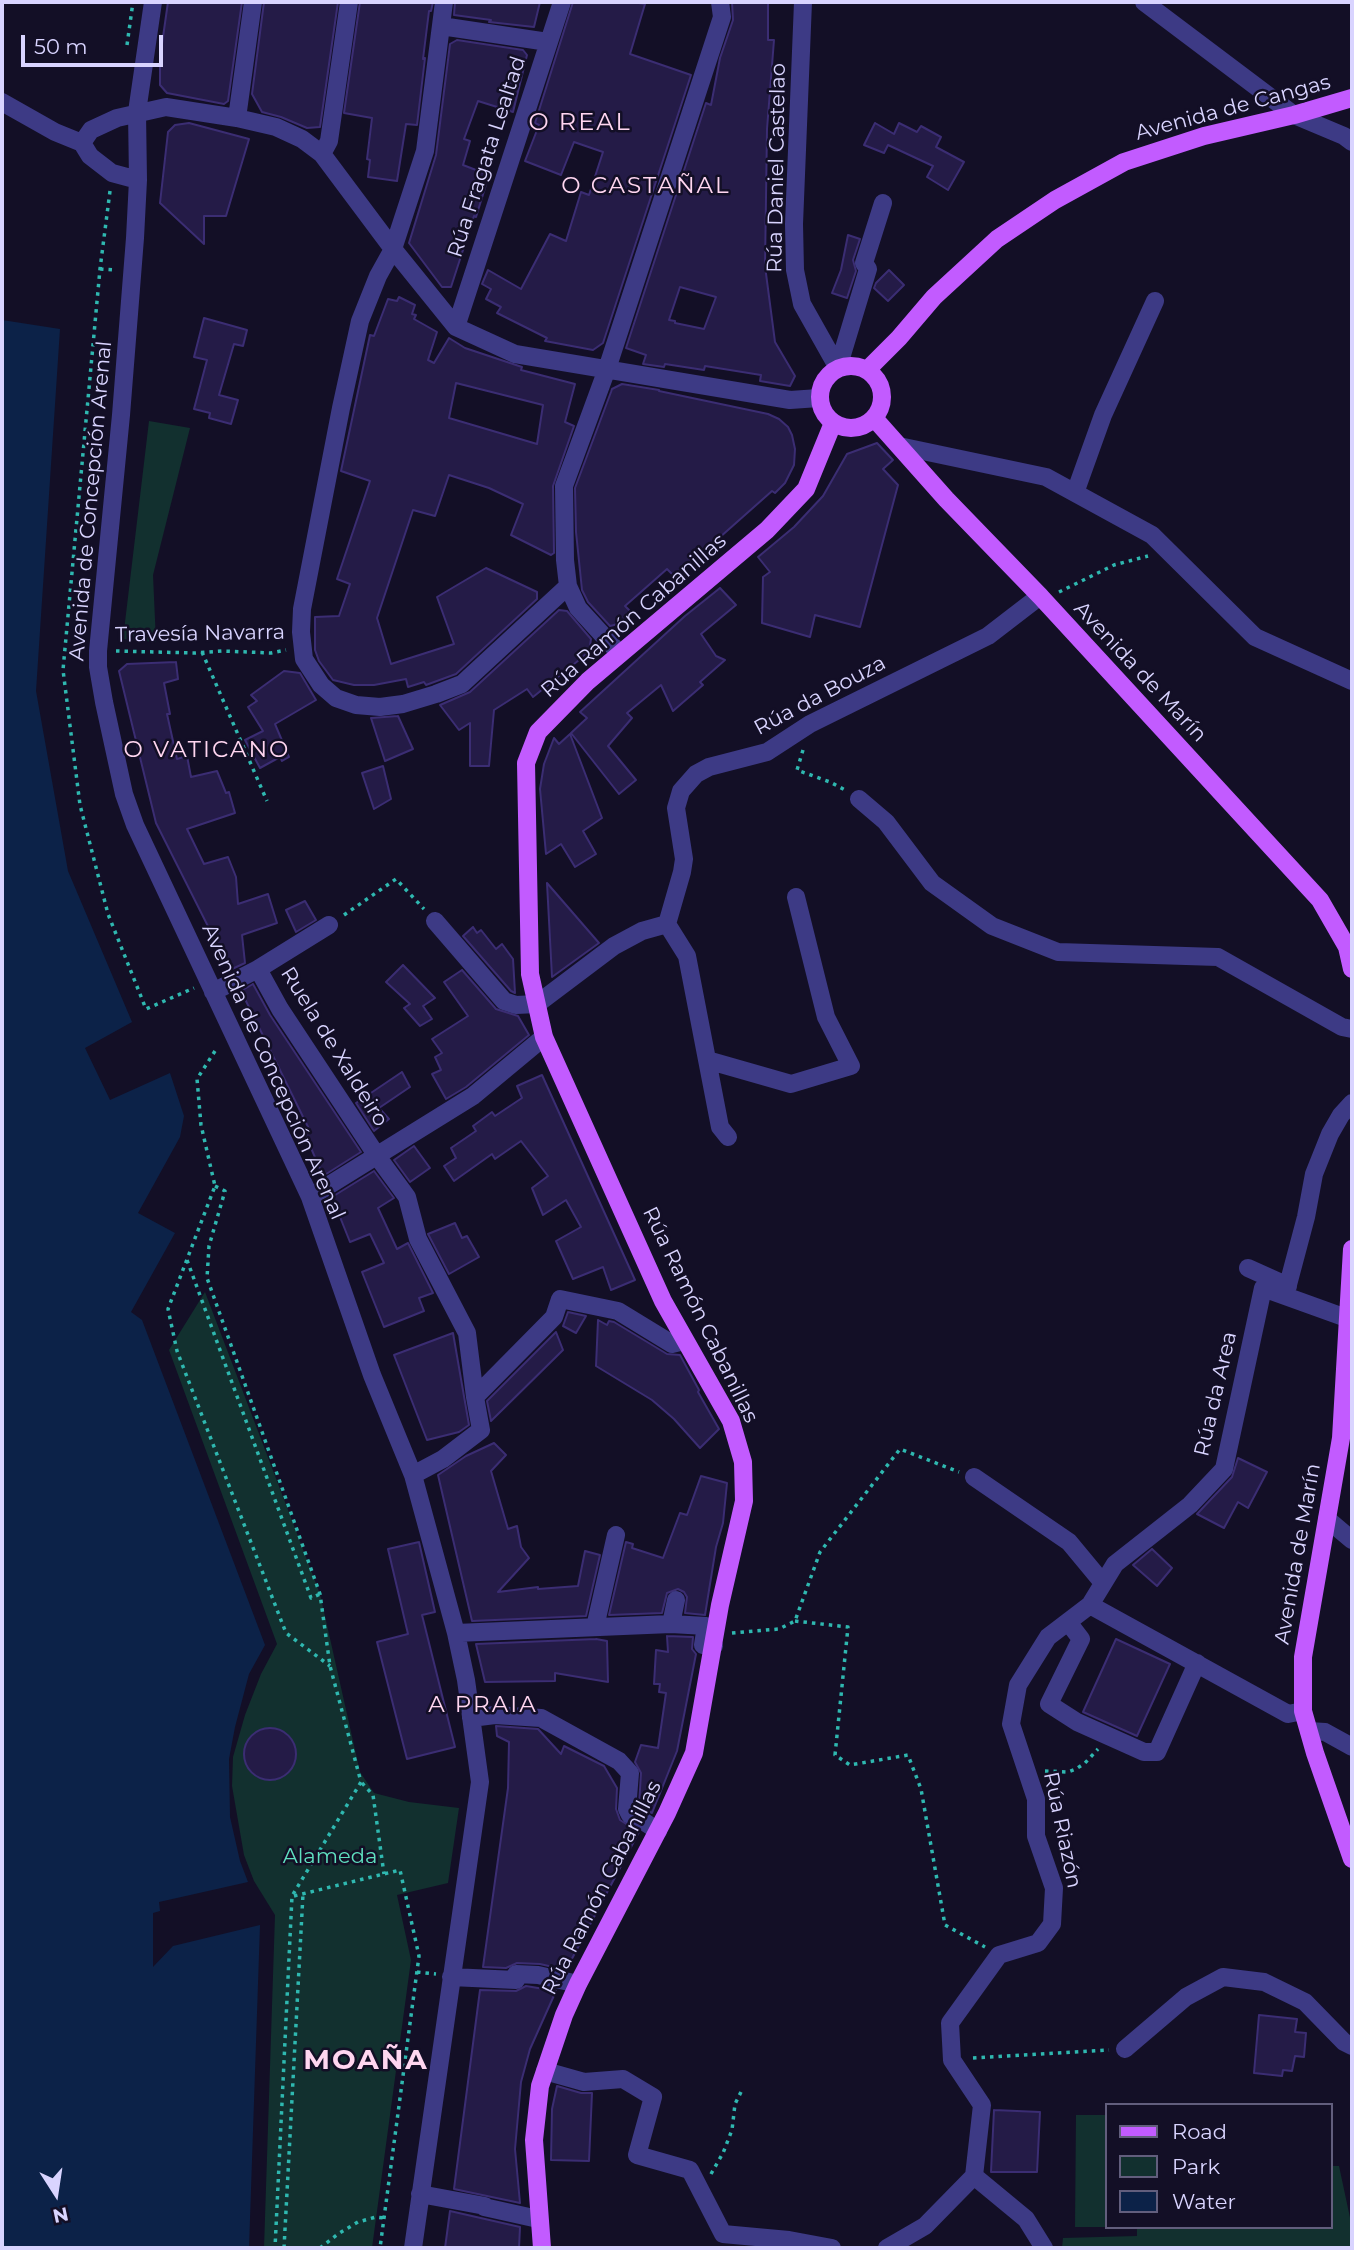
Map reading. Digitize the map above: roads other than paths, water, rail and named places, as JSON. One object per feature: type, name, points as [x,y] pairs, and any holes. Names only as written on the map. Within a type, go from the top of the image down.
[{"type":"main road","name":"Avenida de Cangas","points":[[867,370],[934,297],[997,239],[1055,200],[1124,162],[1204,136],[1352,98]]},
{"type":"main road","points":[[847,365],[867,370],[879,383],[882,392],[879,411],[874,418],[859,427],[841,427],[833,423],[821,408],[819,398],[824,380],[838,368],[847,365]]},
{"type":"main road","name":"Avenida de Marín","points":[[874,418],[946,499],[1041,596],[1320,900],[1347,947],[1352,969]]},
{"type":"main road","name":"Rúa Ramón Cabanillas","points":[[542,2248],[534,2140],[540,2086],[564,2015],[578,1984],[658,1831],[694,1753],[720,1605],[744,1502],[743,1462],[731,1421],[663,1301],[544,1037],[530,974],[526,763],[538,732],[588,681],[767,530],[806,489],[833,423]]},
{"type":"main road","name":"Avenida de Marín","points":[[1352,1249],[1351,1319],[1340,1438],[1303,1657],[1303,1711],[1352,1859]]},
{"type":"street","name":"Avenida de Concepción Arenal","points":[[153,2],[137,112],[138,180],[121,415],[98,667],[124,794],[135,825],[310,1197],[372,1375],[413,1475],[456,1633],[480,1782],[413,2248]]},
{"type":"street","points":[[237,118],[253,2]]},
{"type":"street","points":[[322,154],[329,141],[349,2]]},
{"type":"street","points":[[444,2],[425,152],[393,249],[378,276],[360,321],[302,609],[302,649],[307,667],[336,698],[356,705],[380,707],[403,704],[462,684],[568,586]]},
{"type":"street","name":"Rúa Fragata Lealtad","points":[[456,327],[562,2]]},
{"type":"street","points":[[620,654],[578,608],[568,586],[564,486],[607,369],[722,17],[720,2]]},
{"type":"street","name":"Rúa Daniel Castelao","points":[[803,2],[795,270],[802,304],[838,368]]},
{"type":"street","points":[[1144,2],[1294,115],[1344,135],[1352,142]]},
{"type":"street","points":[[441,26],[548,42]]},
{"type":"street","points":[[2,102],[55,132],[82,143],[90,156],[112,173],[138,180]]},
{"type":"street","points":[[82,143],[91,131],[117,118],[166,107],[237,118],[284,131],[302,139],[322,154],[456,327],[515,354],[790,400],[819,398]]},
{"type":"street","points":[[838,368],[868,269],[864,262],[883,203]]},
{"type":"street","points":[[1075,493],[1103,415],[1155,302]]},
{"type":"street","points":[[899,446],[1045,477],[1152,535],[1255,638],[1352,681]]},
{"type":"street","name":"Rúa da Bouza","points":[[667,924],[684,859],[676,808],[686,783],[696,774],[709,767],[767,752],[810,724],[988,636],[1041,596]]},
{"type":"street","points":[[859,799],[886,822],[932,883],[992,926],[1058,952],[1218,957],[1342,1027],[1352,1029]]},
{"type":"street","points":[[707,1060],[791,1084],[850,1066],[826,1017],[796,897]]},
{"type":"street","points":[[435,921],[504,1001],[516,1005],[537,1004],[614,946],[642,931],[667,924],[687,956],[720,1127],[728,1137]]},
{"type":"street","points":[[258,969],[329,925]]},
{"type":"street","name":"Ruela de Xaldeiro","points":[[213,992],[258,969],[280,1009],[407,1198],[418,1240],[467,1333],[481,1430],[443,1459],[413,1475]]},
{"type":"street","points":[[310,1197],[473,1096],[544,1037]]},
{"type":"street","points":[[1248,1268],[1287,1291],[1314,1174],[1329,1134],[1352,1102]]},
{"type":"street","name":"Rúa da Area","points":[[1090,1605],[1115,1563],[1190,1505],[1224,1469],[1263,1288],[1287,1291],[1351,1319]]},
{"type":"street","points":[[475,1397],[554,1317],[560,1299],[618,1311],[672,1343],[684,1340]]},
{"type":"street","points":[[975,1477],[1069,1542],[1103,1583]]},
{"type":"street","points":[[1327,1519],[1352,1540]]},
{"type":"street","points":[[595,1627],[616,1535]]},
{"type":"street","points":[[671,1624],[676,1600]]},
{"type":"street","points":[[1090,1605],[1288,1714],[1303,1711]]},
{"type":"street","name":"Rúa Riazón","points":[[974,2176],[982,2105],[952,2060],[950,2023],[999,1955],[1038,1943],[1052,1924],[1054,1888],[1036,1836],[1036,1800],[1011,1724],[1018,1685],[1048,1637],[1090,1605]]},
{"type":"street","points":[[1068,1622],[1081,1639],[1049,1704],[1077,1722],[1144,1752],[1157,1752],[1197,1662]]},
{"type":"street","points":[[456,1633],[671,1624],[706,1626],[703,1645],[714,1646]]},
{"type":"street","points":[[471,1718],[495,1715],[541,1718],[619,1761],[630,1773],[627,1809],[630,1815],[658,1831]]},
{"type":"street","points":[[1309,1731],[1325,1732],[1352,1747]]},
{"type":"street","points":[[450,1977],[516,1980],[516,1974],[538,1975],[578,1984]]},
{"type":"street","points":[[1125,2049],[1186,1997],[1223,1976],[1264,1982],[1304,2002],[1344,2042],[1352,2046]]},
{"type":"street","points":[[545,2071],[584,2082],[623,2079],[653,2097],[637,2155],[690,2170],[723,2234],[789,2240],[832,2248]]},
{"type":"street","points":[[887,2248],[925,2226],[974,2176],[1026,2219],[1044,2248]]},
{"type":"street","points":[[420,2194],[485,2206],[538,2220]]},
{"type":"water","points":[[2,320],[60,329],[36,691],[68,871],[132,1022],[85,1048],[110,1100],[170,1073],[184,1116],[180,1137],[138,1213],[175,1233],[131,1312],[142,1320],[265,1645],[249,1674],[229,1759],[230,1817],[240,1861],[248,1882],[159,1902],[160,1911],[153,1913],[153,1967],[173,1946],[260,1925],[249,2248],[2,2248]]},
{"type":"district","name":"O REAL","points":[[580,123]]},
{"type":"district","name":"O CASTAÑAL","points":[[646,186]]},
{"type":"district","name":"O VATICANO","points":[[207,750]]},
{"type":"district","name":"A PRAIA","points":[[483,1705]]},
{"type":"district","name":"MOAÑA","points":[[366,2061]]},
{"type":"park label","name":"Alameda","points":[[330,1857]]}]
